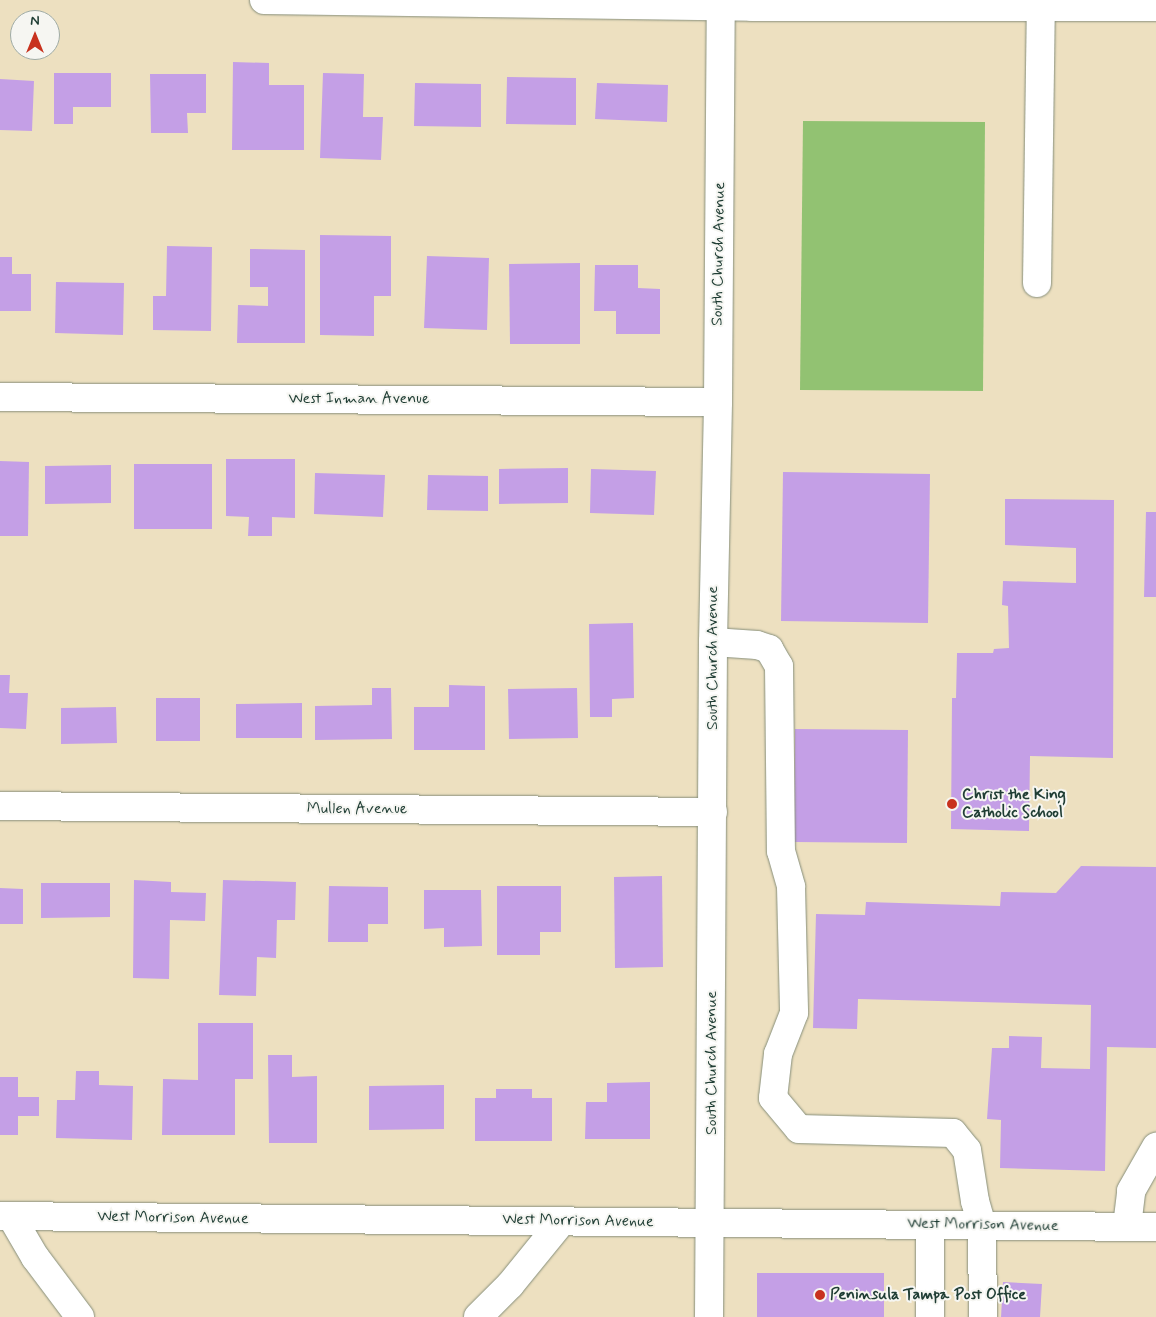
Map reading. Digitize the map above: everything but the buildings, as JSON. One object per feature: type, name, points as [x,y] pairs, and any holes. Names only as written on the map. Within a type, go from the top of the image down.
[{"type":"street","points":[[264,0],[1156,7]]},
{"type":"street","name":"South Church Avenue","points":[[710,1317],[713,812],[712,642],[718,402],[721,3]]},
{"type":"street","points":[[1037,283],[1041,6]]},
{"type":"street","name":"West Inman Avenue","points":[[0,396],[718,402]]},
{"type":"street","points":[[712,642],[757,645],[769,649],[779,666],[781,851],[791,887],[794,1013],[778,1054],[773,1098],[799,1130],[953,1133],[967,1150],[975,1201],[982,1225],[983,1317]]},
{"type":"street","name":"Mullen Avenue","points":[[0,806],[713,812]]},
{"type":"street","points":[[1128,1226],[1131,1191],[1156,1147]]},
{"type":"street","points":[[5,1216],[80,1317]]},
{"type":"street","name":"West Morrison Avenue","points":[[5,1216],[1156,1227]]},
{"type":"street","points":[[478,1317],[510,1285],[562,1221]]},
{"type":"street","points":[[930,1225],[930,1317]]},
{"type":"green space","points":[[803,121],[985,122],[983,391],[800,390]]},
{"type":"place","name":"Christ the King Catholic School","points":[[952,804]]},
{"type":"place","name":"Peninsula Tampa Post Office","points":[[820,1295]]}]
